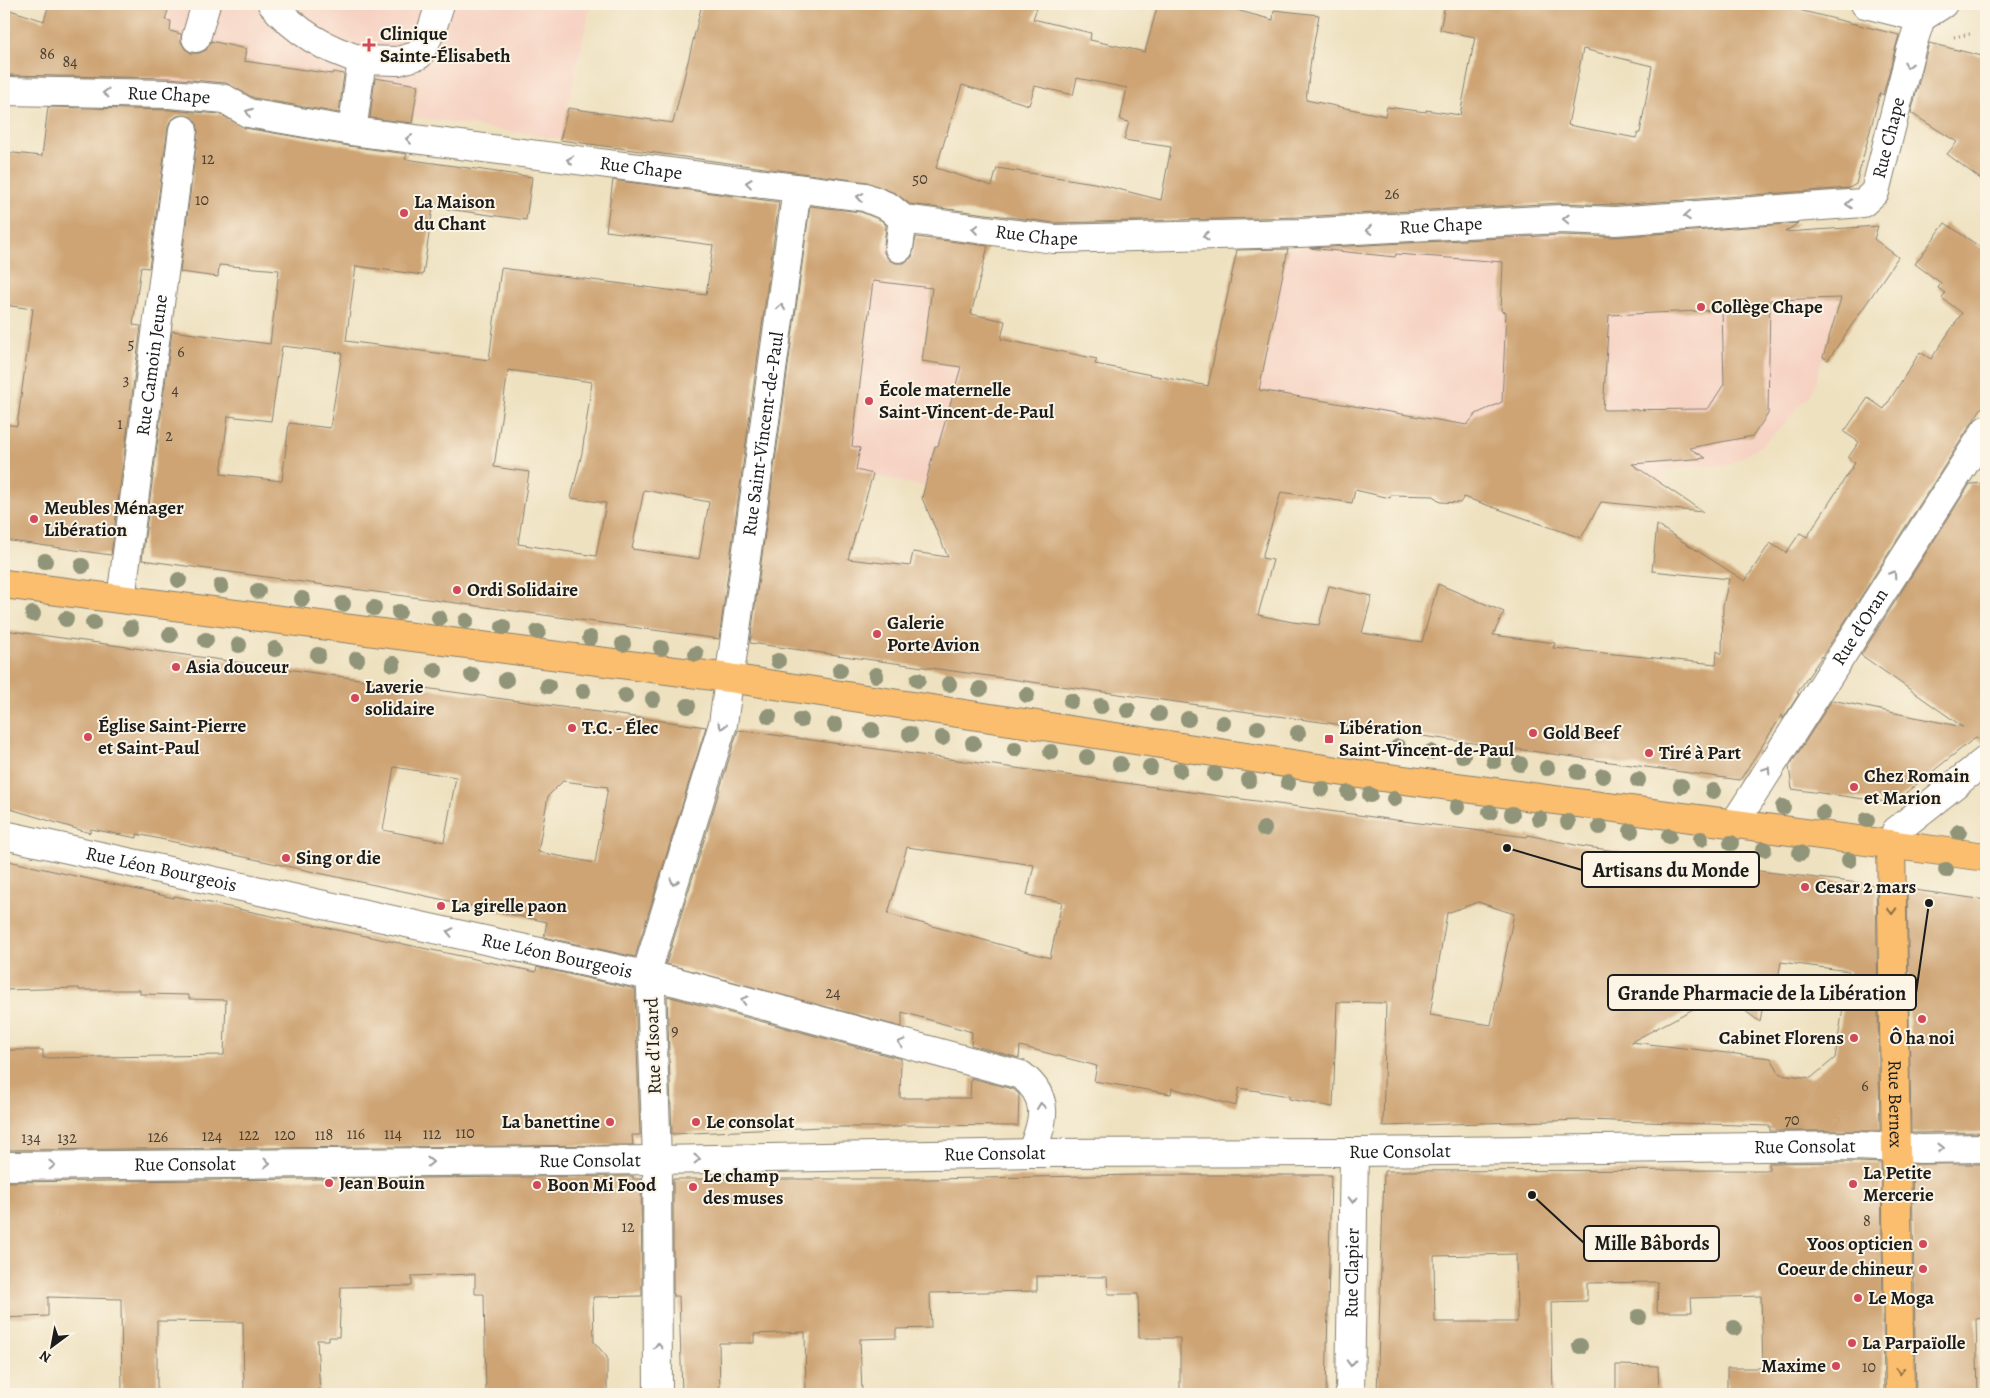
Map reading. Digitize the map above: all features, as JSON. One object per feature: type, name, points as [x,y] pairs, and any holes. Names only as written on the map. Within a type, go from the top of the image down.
[{"type":"main road","points":[[4,584],[729,678],[1351,773],[1986,857]]},
{"type":"main road","name":"Rue Bernex","points":[[1891,844],[1900,1394]]},
{"type":"street","points":[[196,38],[206,4]]},
{"type":"street","points":[[272,4],[285,18],[310,38],[345,55],[362,60],[398,61],[418,55],[432,29],[440,4]]},
{"type":"street","points":[[1865,4],[1932,11]]},
{"type":"street","name":"Rue Chape","points":[[4,91],[170,94],[225,99],[248,113],[352,131],[865,197],[889,207],[903,219],[1054,239],[1300,233],[1561,219],[1615,221],[1863,203],[1875,192],[1911,49],[1932,11]]},
{"type":"street","points":[[352,131],[362,60]]},
{"type":"street","name":"Rue Camoin Jeune","points":[[121,599],[183,130]]},
{"type":"street","name":"Rue Saint-Vincent-de-Paul","points":[[729,678],[797,189]]},
{"type":"street","points":[[899,248],[903,219]]},
{"type":"street","name":"Rue d'Oran","points":[[1734,824],[1984,440]]},
{"type":"street","name":"Rue d'Isoard","points":[[658,1394],[656,1160],[650,962],[723,724],[729,678]]},
{"type":"street","points":[[1891,844],[1896,831],[1986,760]]},
{"type":"street","name":"Rue Léon Bourgeois","points":[[4,835],[650,976],[1021,1075],[1040,1094],[1042,1113],[1040,1131],[1031,1152]]},
{"type":"street","name":"Rue Consolat","points":[[4,1166],[656,1160],[1031,1152],[1354,1152],[1857,1146],[1986,1148]]},
{"type":"street","name":"Rue Clapier","points":[[1350,1394],[1354,1152]]},
{"type":"shaded area","name":"Clinique Sainte-Élisabeth","points":[[170,4],[591,4],[560,139],[383,112],[376,108],[369,97],[357,95],[338,94],[336,104],[228,92],[143,86]]},
{"type":"shaded area","points":[[1861,227],[1815,384],[1809,397],[1799,405],[1781,428],[1763,444],[1730,465],[1697,466],[1667,470],[1661,487],[1257,402],[1288,248],[1297,249],[1305,243],[1560,228],[1562,248]]},
{"type":"shaded area","name":"École maternelle Saint-Vincent-de-Paul","points":[[878,244],[936,253],[921,361],[961,367],[938,446],[934,446],[925,487],[856,471],[778,473]]},
{"type":"building","points":[[49,4],[170,4],[165,20],[171,21],[170,31],[181,34],[181,42],[185,49],[191,53],[199,53],[206,50],[211,41],[246,49],[244,61],[332,74],[333,72],[344,74],[339,113],[254,98],[226,83],[170,78],[4,75],[4,8],[44,21]]},
{"type":"building","points":[[702,4],[1022,4],[1037,8],[1033,19],[1091,33],[1090,40],[1145,52],[1158,4],[1214,4],[1273,20],[1274,10],[1319,15],[1306,100],[1385,116],[1387,107],[1460,115],[1475,37],[1440,30],[1445,4],[1775,4],[1899,35],[1883,95],[1880,93],[1856,184],[1849,188],[1615,205],[1560,203],[1299,217],[1055,223],[910,204],[895,193],[867,182],[560,140],[568,108],[673,123]],"holes":[[[1583,49],[1652,66],[1640,133],[1638,133],[1636,138],[1568,125]],[[1077,78],[1127,88],[1120,120],[1129,122],[1124,140],[1171,147],[1161,200],[1094,183],[997,168],[992,186],[936,168],[962,85],[1029,105],[1035,86],[1073,95]]]},
{"type":"building","points":[[1929,43],[1986,57],[1986,183],[1947,154],[1957,142],[1911,113]]},
{"type":"building","points":[[375,78],[418,85],[412,123],[370,118]]},
{"type":"building","points":[[48,107],[169,110],[220,114],[245,128],[407,154],[405,159],[532,177],[526,220],[433,207],[423,275],[356,266],[346,341],[489,360],[501,268],[706,295],[713,245],[606,231],[613,180],[779,202],[719,639],[142,560],[172,331],[270,344],[279,270],[219,265],[218,277],[180,272],[198,132],[197,124],[192,117],[186,115],[177,116],[170,121],[168,127],[149,268],[141,267],[133,325],[141,326],[111,555],[4,540],[4,424],[17,426],[33,309],[4,305],[4,152],[42,156]],"holes":[[[282,346],[342,353],[330,428],[289,423],[282,481],[221,474],[228,416],[271,421]],[[508,370],[592,382],[582,453],[571,498],[606,503],[596,556],[518,544],[529,472],[494,467]],[[644,490],[709,502],[699,559],[632,549]]]},
{"type":"building","points":[[810,206],[861,212],[881,220],[886,225],[884,253],[889,260],[896,263],[904,263],[912,257],[916,237],[988,246],[971,314],[1005,321],[1001,339],[1097,359],[1095,364],[1208,386],[1237,250],[1288,249],[1259,390],[1467,425],[1476,414],[1502,402],[1506,312],[1501,311],[1503,262],[1396,254],[1395,257],[1309,248],[1561,235],[1616,237],[1798,223],[1785,232],[1878,226],[1874,239],[1898,257],[1828,360],[1823,357],[1841,298],[1770,300],[1768,414],[1753,436],[1689,448],[1706,458],[1632,464],[1703,512],[1601,502],[1581,538],[1464,497],[1460,503],[1440,502],[1434,496],[1391,495],[1390,498],[1355,490],[1352,503],[1281,492],[1262,558],[1273,560],[1258,615],[1319,625],[1329,586],[1372,596],[1362,633],[1422,642],[1438,584],[1504,612],[1493,635],[1555,643],[1553,648],[1716,664],[1717,651],[1722,654],[1723,606],[1729,579],[1652,571],[1657,525],[1745,581],[1770,543],[1786,553],[1800,533],[1807,537],[1855,463],[1848,458],[1859,442],[1844,432],[1868,398],[1884,409],[1920,352],[1931,359],[1962,313],[1942,298],[1945,293],[1938,288],[1941,283],[1915,264],[1945,223],[1986,251],[1986,401],[1797,693],[1799,694],[1783,719],[1782,715],[1740,780],[750,643]],"holes":[[[873,281],[932,288],[922,361],[961,367],[938,446],[935,446],[922,498],[948,557],[913,552],[910,566],[848,559],[873,474],[856,470],[860,448],[852,446]],[[1722,310],[1724,384],[1708,409],[1603,410],[1609,315]]]},
{"type":"building","points":[[1986,483],[1986,744],[1976,737],[1893,803],[1792,789],[1789,767],[1832,700],[1963,727],[1861,655],[1970,484]]},
{"type":"building","points":[[4,630],[706,727],[635,957],[544,937],[547,922],[137,834],[137,838],[91,829],[90,833],[4,807]],"holes":[[[394,767],[456,777],[444,842],[383,830]],[[563,781],[608,787],[595,863],[538,852],[548,796]]]},
{"type":"building","points":[[738,730],[1380,818],[1527,837],[1528,835],[1580,846],[1876,885],[1880,1131],[1770,1131],[1770,1126],[1584,1120],[1383,1126],[1386,1003],[1337,1002],[1333,1107],[1289,1099],[1289,1096],[1239,1088],[1236,1106],[1172,1088],[1171,1094],[1094,1081],[1097,1066],[1020,1046],[1019,1058],[971,1045],[972,1032],[902,1012],[902,1027],[666,964]],"holes":[[[907,847],[1034,865],[1027,895],[1062,902],[1050,958],[888,914]],[[1478,902],[1514,914],[1491,1025],[1430,1015],[1447,913]],[[1781,962],[1849,971],[1835,1058],[1811,1078],[1780,1074],[1771,1058],[1631,1042],[1714,998],[1729,999],[1760,1022],[1766,984],[1778,979]]]},
{"type":"building","points":[[4,860],[174,898],[174,896],[210,903],[536,972],[537,967],[635,989],[640,1135],[632,1135],[633,1145],[4,1150],[4,1050],[43,1050],[43,1058],[224,1055],[226,1000],[189,999],[189,995],[140,994],[140,990],[79,990],[79,988],[4,990]]},
{"type":"building","points":[[1907,889],[1986,900],[1986,1132],[1911,1133]]},
{"type":"building","points":[[667,996],[901,1059],[900,1098],[970,1098],[971,1078],[1013,1089],[1019,1094],[1018,1126],[900,1125],[900,1127],[821,1127],[672,1134]]},
{"type":"building","points":[[1769,1163],[1881,1163],[1884,1394],[1727,1394],[1727,1368],[1763,1368],[1761,1296],[1691,1298],[1692,1312],[1657,1312],[1658,1282],[1587,1283],[1587,1301],[1551,1302],[1553,1394],[1377,1394],[1384,1171],[1769,1170]],"holes":[[[1516,1254],[1517,1322],[1435,1322],[1434,1256]]]},
{"type":"building","points":[[1912,1164],[1986,1164],[1986,1318],[1976,1319],[1978,1394],[1916,1394]]},
{"type":"building","points":[[1140,1175],[1331,1175],[1326,1394],[1180,1394],[1180,1338],[1139,1338],[1138,1294],[1108,1294],[1107,1277],[1037,1276],[1037,1291],[930,1293],[931,1328],[896,1329],[896,1338],[860,1339],[862,1394],[806,1394],[805,1332],[754,1334],[754,1343],[719,1343],[720,1394],[682,1394],[679,1296],[673,1296],[673,1179],[929,1179]]},
{"type":"building","points":[[633,1176],[633,1179],[641,1179],[642,1296],[593,1297],[594,1342],[607,1357],[607,1394],[486,1394],[484,1294],[475,1294],[475,1274],[412,1276],[412,1286],[341,1287],[339,1337],[329,1337],[329,1340],[317,1340],[320,1394],[244,1394],[243,1322],[157,1321],[157,1394],[122,1394],[121,1299],[48,1297],[48,1316],[4,1318],[4,1182]]},
{"type":"building","points":[[1616,1365],[1658,1366],[1659,1394],[1616,1394]]},
{"type":"place","name":"Clinique Sainte-Élisabeth","points":[[369,45]]},
{"type":"place","name":"La Maison du Chant","points":[[404,213]]},
{"type":"place","name":"Collège Chape","points":[[1701,307]]},
{"type":"place","name":"École maternelle Saint-Vincent-de-Paul","points":[[869,401]]},
{"type":"place","name":"Meubles Ménager Libération","points":[[34,519]]},
{"type":"place","name":"Ordi Solidaire","points":[[457,590]]},
{"type":"place","name":"Galerie Porte Avion","points":[[877,634]]},
{"type":"place","name":"Asia douceur","points":[[176,667]]},
{"type":"place","name":"Laverie solidaire","points":[[355,698]]},
{"type":"place","name":"T.C. - Élec","points":[[572,728]]},
{"type":"place","name":"Gold Beef","points":[[1533,733]]},
{"type":"place","name":"Église Saint-Pierre et Saint-Paul","points":[[88,737]]},
{"type":"place","name":"Libération Saint-Vincent-de-Paul","points":[[1329,739]]},
{"type":"place","name":"Tiré à Part","points":[[1649,753]]},
{"type":"place","name":"Chez Romain et Marion","points":[[1854,787]]},
{"type":"place","name":"Artisans du Monde","points":[[1507,848]]},
{"type":"place","name":"Sing or die","points":[[286,858]]},
{"type":"place","name":"Cesar 2 mars","points":[[1805,887]]},
{"type":"place","name":"Grande Pharmacie de la Libération","points":[[1929,903]]},
{"type":"place","name":"La girelle paon","points":[[441,906]]},
{"type":"place","name":"Ô ha noi","points":[[1922,1019]]},
{"type":"place","name":"Cabinet Florens","points":[[1854,1038]]},
{"type":"place","name":"La banettine","points":[[610,1122]]},
{"type":"place","name":"Le consolat","points":[[696,1122]]},
{"type":"place","name":"Jean Bouin","points":[[329,1183]]},
{"type":"place","name":"La Petite Mercerie","points":[[1853,1184]]},
{"type":"place","name":"Boon Mi Food","points":[[537,1185]]},
{"type":"place","name":"Le champ des muses","points":[[693,1187]]},
{"type":"place","name":"Mille Bâbords","points":[[1532,1195]]},
{"type":"place","name":"Yoos opticien","points":[[1923,1244]]},
{"type":"place","name":"Coeur de chineur","points":[[1923,1269]]},
{"type":"place","name":"Le Moga","points":[[1858,1298]]},
{"type":"place","name":"La Parpaïolle","points":[[1852,1343]]},
{"type":"place","name":"Maxime","points":[[1836,1366]]}]
